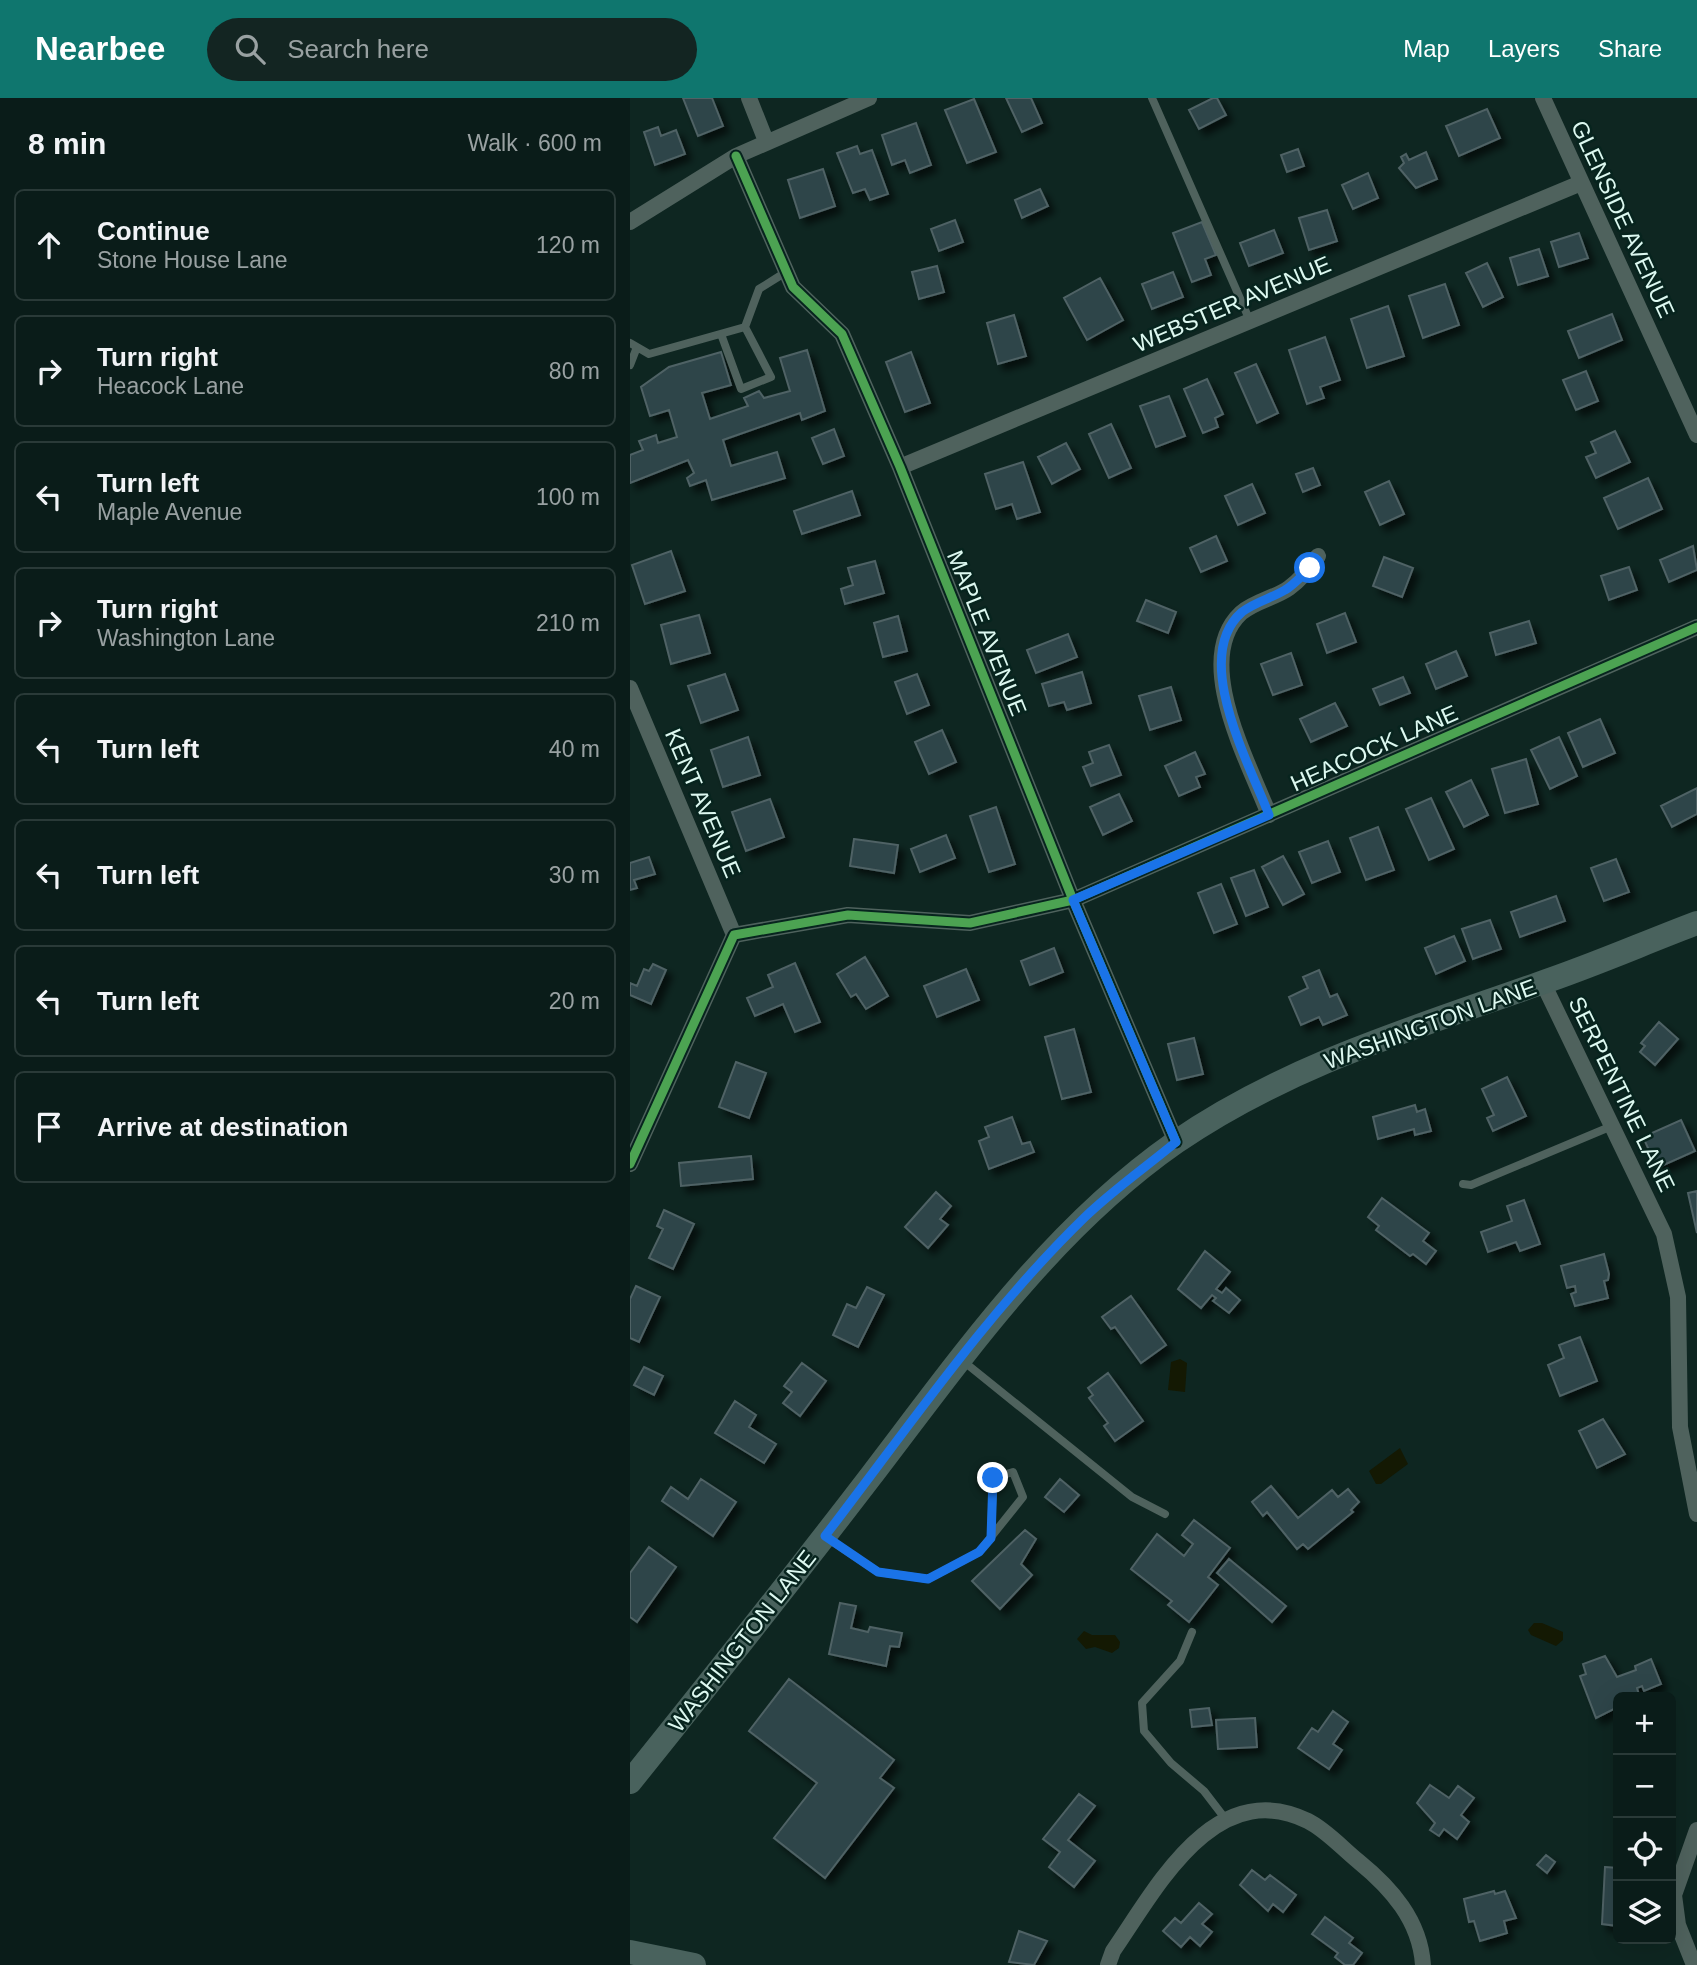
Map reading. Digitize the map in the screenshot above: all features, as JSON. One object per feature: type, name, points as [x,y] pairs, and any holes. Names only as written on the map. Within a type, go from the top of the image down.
[{"type":"main road","name":"WASHINGTON LANE","points":[[630,1783],[1038,1264],[1077,1225],[1176,1142],[1277,1084],[1352,1049],[1543,983],[1697,923]]},
{"type":"main road","points":[[630,1952],[694,1965]]},
{"type":"street","points":[[749,98],[766,141]]},
{"type":"street","points":[[630,222],[736,156],[869,98]]},
{"type":"street","name":"GLENSIDE AVENUE","points":[[1543,98],[1697,435]]},
{"type":"street","name":"MAPLE AVENUE","points":[[736,156],[786,272],[803,299],[842,334],[900,467],[1073,900],[1176,1142]]},
{"type":"street","name":"WEBSTER AVENUE","points":[[900,467],[1581,183]]},
{"type":"street","points":[[1269,815],[1227,707],[1221,674],[1222,657],[1228,633],[1241,613],[1289,588],[1318,556]]},
{"type":"street","name":"HEACOCK LANE","points":[[734,935],[848,915],[970,923],[1073,900],[1697,627]]},
{"type":"street","name":"KENT AVENUE","points":[[630,688],[734,935]]},
{"type":"street","points":[[630,1164],[734,935]]},
{"type":"street","name":"SERPENTINE LANE","points":[[1543,983],[1664,1234],[1678,1297],[1680,1427],[1697,1514]]},
{"type":"street","points":[[1108,1965],[1113,1951],[1182,1852],[1206,1830],[1247,1812],[1282,1812],[1309,1821],[1373,1873],[1404,1906],[1422,1945],[1423,1965]]},
{"type":"street","points":[[1695,1965],[1678,1925],[1674,1895],[1697,1830]]},
{"type":"lane","points":[[1152,98],[1250,321]]},
{"type":"lane","points":[[721,334],[741,389],[771,377],[745,327],[759,289],[786,272]]},
{"type":"lane","points":[[630,365],[634,345],[649,355],[745,327]]},
{"type":"lane","points":[[1463,1184],[1471,1185],[1612,1126]]},
{"type":"lane","points":[[961,1359],[1132,1497],[1165,1514]]},
{"type":"lane","points":[[825,1536],[878,1572],[928,1579],[979,1552],[991,1538],[1023,1497],[1013,1472],[993,1478],[991,1538]]},
{"type":"lane","points":[[1192,1632],[1180,1661],[1142,1703],[1144,1731],[1171,1763],[1204,1791],[1227,1821]]},
{"type":"shaded area","points":[[1180,1359],[1187,1363],[1185,1392],[1168,1390],[1171,1362]]},
{"type":"shaded area","points":[[1400,1448],[1408,1464],[1381,1484],[1376,1484],[1369,1471]]},
{"type":"shaded area","points":[[1534,1623],[1542,1623],[1563,1632],[1563,1640],[1556,1646],[1531,1635],[1528,1630]]},
{"type":"shaded area","points":[[1084,1631],[1092,1635],[1115,1635],[1120,1642],[1119,1648],[1112,1653],[1095,1647],[1086,1649],[1077,1639]]},
{"type":"building","points":[[683,98],[712,98],[723,126],[698,136]]},
{"type":"building","points":[[1006,98],[1031,98],[1042,123],[1022,132]]},
{"type":"building","points":[[1217,98],[1226,115],[1199,129],[1189,110]]},
{"type":"building","points":[[974,99],[996,152],[967,163],[945,110]]},
{"type":"building","points":[[1487,109],[1500,138],[1459,156],[1446,126]]},
{"type":"building","points":[[916,123],[931,165],[910,173],[905,160],[892,165],[882,135]]},
{"type":"building","points":[[658,127],[661,136],[676,130],[685,154],[655,165],[644,132]]},
{"type":"building","points":[[857,146],[860,154],[872,150],[888,194],[870,200],[865,189],[853,193],[837,153]]},
{"type":"building","points":[[1298,149],[1304,166],[1287,172],[1281,155]]},
{"type":"building","points":[[1426,152],[1437,179],[1416,188],[1399,168],[1404,163],[1401,157],[1406,154],[1409,160]]},
{"type":"building","points":[[823,169],[835,206],[800,218],[788,180]]},
{"type":"building","points":[[1368,173],[1378,198],[1353,209],[1342,185]]},
{"type":"building","points":[[1040,189],[1048,206],[1022,218],[1015,200]]},
{"type":"building","points":[[1327,210],[1337,241],[1309,250],[1299,218]]},
{"type":"building","points":[[955,220],[963,242],[939,251],[931,229]]},
{"type":"building","points":[[1202,222],[1216,255],[1205,259],[1211,275],[1192,282],[1173,233]]},
{"type":"building","points":[[1274,230],[1283,253],[1249,266],[1240,243]]},
{"type":"building","points":[[1579,233],[1588,258],[1559,267],[1551,242]]},
{"type":"building","points":[[1539,249],[1548,276],[1518,285],[1510,258]]},
{"type":"building","points":[[1487,263],[1503,297],[1483,307],[1466,273]]},
{"type":"building","points":[[937,266],[944,292],[919,299],[912,272]]},
{"type":"building","points":[[1173,272],[1183,297],[1152,309],[1142,284]]},
{"type":"building","points":[[1100,278],[1123,320],[1087,340],[1064,298]]},
{"type":"building","points":[[1445,284],[1459,325],[1423,338],[1409,296]]},
{"type":"building","points":[[1388,306],[1404,356],[1367,368],[1351,319]]},
{"type":"building","points":[[1612,314],[1622,340],[1579,358],[1568,331]]},
{"type":"building","points":[[1014,315],[1026,356],[998,364],[987,323]]},
{"type":"building","points":[[1325,337],[1340,380],[1320,387],[1324,398],[1307,404],[1289,350]]},
{"type":"building","points":[[807,350],[825,411],[802,420],[800,413],[723,440],[731,466],[777,452],[785,478],[712,500],[706,480],[690,486],[687,478],[694,473],[688,460],[630,483],[630,455],[643,450],[639,441],[656,435],[658,443],[677,437],[669,410],[650,416],[641,387],[669,367],[721,352],[731,385],[702,393],[710,419],[748,406],[744,398],[759,391],[764,398],[790,391],[780,358]]},
{"type":"building","points":[[911,352],[930,403],[905,412],[886,362]]},
{"type":"building","points":[[1256,364],[1278,413],[1257,423],[1235,373]]},
{"type":"building","points":[[1586,371],[1598,401],[1576,410],[1563,380]]},
{"type":"building","points":[[1207,379],[1223,414],[1215,418],[1218,427],[1203,433],[1184,389]]},
{"type":"building","points":[[1169,396],[1185,436],[1156,447],[1140,406]]},
{"type":"building","points":[[1111,424],[1131,468],[1109,478],[1089,434]]},
{"type":"building","points":[[834,429],[844,456],[823,464],[812,438]]},
{"type":"building","points":[[1615,431],[1630,462],[1596,478],[1586,457],[1596,453],[1591,442]]},
{"type":"building","points":[[1066,443],[1080,469],[1052,484],[1038,457]]},
{"type":"building","points":[[1023,462],[1040,512],[1017,519],[1012,504],[996,509],[985,474]]},
{"type":"building","points":[[1313,468],[1320,485],[1303,492],[1296,474]]},
{"type":"building","points":[[1648,478],[1662,509],[1618,529],[1604,498]]},
{"type":"building","points":[[1389,481],[1404,514],[1380,525],[1365,492]]},
{"type":"building","points":[[1252,484],[1265,513],[1238,525],[1225,496]]},
{"type":"building","points":[[852,491],[860,515],[802,534],[794,511]]},
{"type":"building","points":[[1216,536],[1227,561],[1201,572],[1190,548]]},
{"type":"building","points":[[1693,546],[1697,570],[1669,582],[1660,560]]},
{"type":"building","points":[[671,551],[685,591],[645,604],[632,565]]},
{"type":"building","points":[[1384,557],[1413,568],[1402,597],[1373,586]]},
{"type":"building","points":[[875,561],[884,593],[845,604],[841,589],[853,585],[848,568]]},
{"type":"building","points":[[1629,567],[1637,590],[1609,600],[1601,576]]},
{"type":"building","points":[[1146,600],[1176,612],[1168,633],[1137,621]]},
{"type":"building","points":[[1345,613],[1356,642],[1327,653],[1317,624]]},
{"type":"building","points":[[699,615],[710,653],[671,664],[661,625]]},
{"type":"building","points":[[898,616],[907,651],[883,657],[874,623]]},
{"type":"building","points":[[1529,621],[1536,643],[1496,655],[1490,633]]},
{"type":"building","points":[[1068,634],[1077,657],[1036,673],[1027,650]]},
{"type":"building","points":[[1456,651],[1467,676],[1436,689],[1426,664]]},
{"type":"building","points":[[1291,653],[1302,685],[1273,695],[1261,664]]},
{"type":"building","points":[[1082,672],[1091,703],[1067,710],[1064,702],[1049,706],[1042,684]]},
{"type":"building","points":[[725,674],[738,710],[701,723],[688,686]]},
{"type":"building","points":[[917,674],[929,705],[907,714],[895,682]]},
{"type":"building","points":[[1403,677],[1410,693],[1380,705],[1373,689]]},
{"type":"building","points":[[1171,687],[1181,720],[1150,730],[1139,696]]},
{"type":"building","points":[[1335,703],[1347,726],[1311,742],[1300,719]]},
{"type":"building","points":[[1600,719],[1615,753],[1583,767],[1568,733]]},
{"type":"building","points":[[942,730],[956,762],[929,774],[915,742]]},
{"type":"building","points":[[748,737],[760,775],[723,787],[711,750]]},
{"type":"building","points":[[1559,737],[1577,776],[1550,789],[1531,750]]},
{"type":"building","points":[[1109,745],[1121,775],[1091,786],[1083,767],[1093,763],[1089,752]]},
{"type":"building","points":[[1195,752],[1205,774],[1196,777],[1200,787],[1179,796],[1165,766]]},
{"type":"building","points":[[1526,759],[1538,804],[1505,813],[1492,769]]},
{"type":"building","points":[[1471,780],[1488,815],[1464,827],[1446,792]]},
{"type":"building","points":[[1697,788],[1697,814],[1672,827],[1661,806]]},
{"type":"building","points":[[1119,794],[1132,821],[1103,835],[1090,807]]},
{"type":"building","points":[[1431,798],[1454,849],[1429,860],[1406,809]]},
{"type":"building","points":[[770,799],[784,837],[746,851],[732,812]]},
{"type":"building","points":[[996,807],[1015,864],[989,872],[970,816]]},
{"type":"building","points":[[1378,827],[1394,870],[1366,880],[1350,838]]},
{"type":"building","points":[[946,835],[955,858],[920,872],[911,849]]},
{"type":"building","points":[[854,839],[898,845],[894,873],[850,866]]},
{"type":"building","points":[[1328,841],[1340,872],[1312,883],[1299,852]]},
{"type":"building","points":[[1283,856],[1304,894],[1283,905],[1262,867]]},
{"type":"building","points":[[649,857],[655,874],[634,880],[637,888],[630,890],[630,863]]},
{"type":"building","points":[[1616,859],[1629,892],[1604,901],[1591,868]]},
{"type":"building","points":[[1254,870],[1268,907],[1246,916],[1231,878]]},
{"type":"building","points":[[1221,884],[1237,924],[1214,933],[1198,893]]},
{"type":"building","points":[[1556,896],[1565,921],[1520,937],[1511,912]]},
{"type":"building","points":[[1490,920],[1501,949],[1473,959],[1462,929]]},
{"type":"building","points":[[1454,936],[1465,961],[1436,974],[1425,948]]},
{"type":"building","points":[[1054,948],[1063,972],[1030,985],[1021,961]]},
{"type":"building","points":[[865,957],[888,996],[866,1009],[856,994],[851,997],[837,974]]},
{"type":"building","points":[[795,963],[820,1022],[795,1032],[783,1004],[755,1016],[747,998],[773,987],[768,975]]},
{"type":"building","points":[[653,964],[666,970],[651,1004],[630,995],[630,983],[637,986],[644,969],[649,971]]},
{"type":"building","points":[[966,969],[979,1000],[937,1017],[924,986]]},
{"type":"building","points":[[1319,970],[1330,997],[1337,994],[1347,1015],[1323,1025],[1319,1017],[1301,1025],[1289,997],[1308,988],[1303,977]]},
{"type":"building","points":[[1659,1022],[1678,1039],[1655,1065],[1640,1052],[1645,1046],[1641,1043]]},
{"type":"building","points":[[1074,1029],[1091,1092],[1062,1099],[1045,1037]]},
{"type":"building","points":[[1194,1038],[1203,1074],[1177,1080],[1168,1044]]},
{"type":"building","points":[[736,1062],[766,1073],[749,1118],[719,1107]]},
{"type":"building","points":[[1507,1077],[1526,1116],[1493,1131],[1487,1118],[1494,1115],[1482,1089]]},
{"type":"building","points":[[1415,1105],[1417,1112],[1425,1109],[1431,1131],[1415,1135],[1414,1129],[1378,1139],[1373,1117]]},
{"type":"building","points":[[1012,1117],[1022,1144],[1030,1142],[1034,1152],[989,1169],[979,1141],[989,1137],[985,1127]]},
{"type":"building","points":[[1681,1120],[1695,1151],[1657,1168],[1643,1137]]},
{"type":"building","points":[[751,1156],[753,1179],[681,1186],[679,1163]]},
{"type":"building","points":[[1697,1191],[1697,1233],[1688,1193]]},
{"type":"building","points":[[936,1192],[951,1206],[940,1219],[948,1225],[928,1248],[905,1227]]},
{"type":"building","points":[[1382,1198],[1429,1233],[1423,1241],[1436,1251],[1426,1264],[1413,1254],[1410,1256],[1376,1230],[1379,1226],[1368,1217]]},
{"type":"building","points":[[1524,1200],[1540,1244],[1520,1251],[1516,1242],[1488,1252],[1481,1232],[1512,1221],[1507,1206]]},
{"type":"building","points":[[664,1210],[694,1224],[673,1269],[649,1258],[663,1229],[657,1226]]},
{"type":"building","points":[[1205,1251],[1230,1272],[1216,1289],[1222,1293],[1226,1288],[1240,1300],[1229,1313],[1213,1301],[1216,1298],[1212,1295],[1201,1308],[1178,1289]]},
{"type":"building","points":[[1604,1254],[1609,1274],[1608,1280],[1604,1281],[1608,1298],[1575,1306],[1571,1294],[1576,1292],[1575,1286],[1567,1288],[1561,1266]]},
{"type":"building","points":[[636,1286],[660,1297],[639,1342],[630,1338],[630,1299]]},
{"type":"building","points":[[867,1287],[884,1295],[858,1347],[833,1335],[847,1304],[856,1308]]},
{"type":"building","points":[[1131,1296],[1166,1345],[1141,1363],[1115,1327],[1111,1329],[1102,1317]]},
{"type":"building","points":[[1580,1337],[1597,1381],[1560,1396],[1548,1365],[1564,1358],[1559,1345]]},
{"type":"building","points":[[802,1363],[826,1381],[800,1416],[783,1403],[792,1392],[784,1386]]},
{"type":"building","points":[[644,1367],[663,1376],[654,1395],[634,1385]]},
{"type":"building","points":[[1108,1373],[1143,1421],[1115,1441],[1104,1426],[1108,1423],[1089,1398],[1093,1395],[1088,1388]]},
{"type":"building","points":[[735,1401],[756,1415],[749,1427],[776,1444],[764,1463],[715,1433]]},
{"type":"building","points":[[1603,1419],[1625,1454],[1597,1468],[1579,1431]]},
{"type":"building","points":[[701,1479],[736,1502],[713,1536],[662,1501],[671,1487],[688,1499]]},
{"type":"building","points":[[1060,1479],[1079,1495],[1064,1512],[1045,1497]]},
{"type":"building","points":[[1271,1486],[1298,1518],[1332,1490],[1338,1497],[1348,1489],[1359,1502],[1351,1510],[1353,1512],[1308,1549],[1303,1544],[1297,1549],[1267,1512],[1263,1516],[1252,1502]]},
{"type":"building","points":[[1194,1520],[1230,1548],[1208,1577],[1218,1585],[1189,1622],[1168,1605],[1172,1601],[1131,1569],[1157,1534],[1184,1556],[1193,1544],[1182,1535]]},
{"type":"building","points":[[1025,1530],[1036,1539],[1021,1564],[1032,1575],[1000,1609],[972,1581]]},
{"type":"building","points":[[649,1547],[676,1567],[637,1622],[630,1617],[630,1573]]},
{"type":"building","points":[[1229,1559],[1286,1606],[1272,1622],[1217,1573]]},
{"type":"building","points":[[840,1603],[856,1606],[851,1628],[868,1632],[870,1627],[902,1633],[899,1647],[890,1646],[886,1666],[829,1654]]},
{"type":"building","points":[[1605,1656],[1617,1677],[1636,1670],[1635,1666],[1651,1659],[1661,1684],[1644,1691],[1642,1686],[1637,1688],[1638,1692],[1613,1692],[1613,1710],[1596,1718],[1580,1676],[1586,1674],[1583,1664]]},
{"type":"building","points":[[789,1679],[894,1760],[880,1778],[894,1788],[825,1878],[774,1838],[817,1783],[749,1731]]},
{"type":"building","points":[[1209,1708],[1212,1725],[1192,1727],[1190,1710]]},
{"type":"building","points":[[1333,1711],[1348,1722],[1333,1744],[1342,1750],[1329,1769],[1298,1748],[1312,1728],[1318,1732]]},
{"type":"building","points":[[1255,1718],[1257,1747],[1218,1749],[1216,1720]]},
{"type":"building","points":[[1430,1785],[1449,1798],[1458,1786],[1474,1798],[1461,1815],[1469,1822],[1457,1839],[1444,1829],[1439,1836],[1430,1830],[1435,1823],[1417,1803]]},
{"type":"building","points":[[1079,1794],[1095,1806],[1068,1840],[1095,1861],[1074,1887],[1049,1867],[1060,1852],[1043,1839]]},
{"type":"building","points":[[1546,1855],[1555,1862],[1547,1873],[1537,1865]]},
{"type":"building","points":[[1605,1867],[1613,1868],[1613,1925],[1602,1924]]},
{"type":"building","points":[[1252,1870],[1265,1880],[1270,1875],[1296,1895],[1283,1912],[1273,1904],[1268,1911],[1240,1885]]},
{"type":"building","points":[[1494,1891],[1495,1894],[1505,1891],[1516,1918],[1504,1921],[1507,1933],[1480,1941],[1474,1921],[1469,1922],[1464,1899]]},
{"type":"building","points":[[1199,1903],[1212,1914],[1202,1924],[1212,1932],[1200,1946],[1190,1937],[1181,1947],[1163,1931],[1175,1918],[1181,1923]]},
{"type":"building","points":[[1325,1917],[1353,1938],[1349,1943],[1362,1953],[1353,1965],[1345,1965],[1335,1957],[1338,1953],[1312,1934]]},
{"type":"building","points":[[1019,1931],[1047,1941],[1034,1965],[1009,1962]]},
{"type":"cycle path","points":[[736,156],[793,287],[842,334],[900,467],[1073,900],[1176,1142]]},
{"type":"cycle path","points":[[630,1164],[734,935],[848,915],[970,923],[1073,900],[1697,627]]},
{"type":"route","points":[[993,1478],[991,1538],[979,1552],[928,1579],[878,1572],[825,1536],[953,1368],[1038,1264],[1087,1215],[1176,1142],[1073,900],[1269,815],[1227,707],[1221,674],[1222,657],[1232,626],[1241,613],[1289,588],[1310,568]]}]
